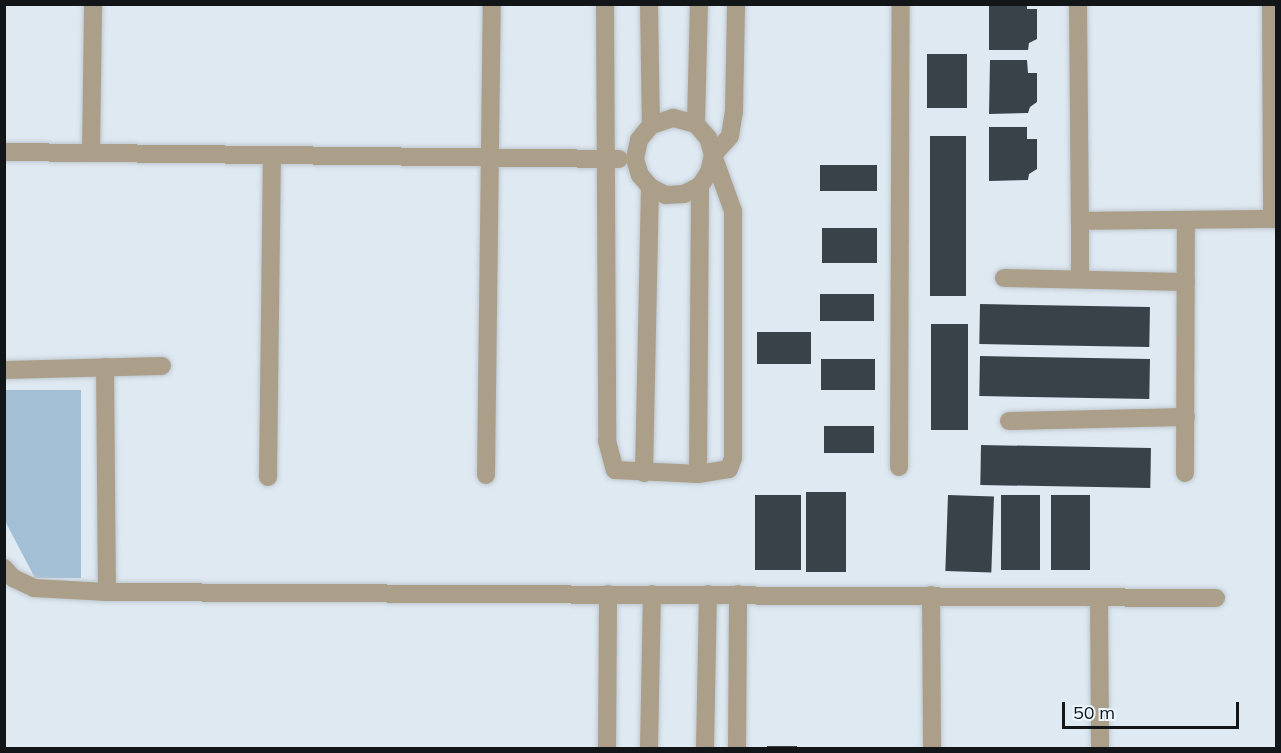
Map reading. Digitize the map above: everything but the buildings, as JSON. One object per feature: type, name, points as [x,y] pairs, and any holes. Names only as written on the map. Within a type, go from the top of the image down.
[{"type":"street","points":[[91,153],[93,4]]},
{"type":"street","points":[[486,476],[492,4]]},
{"type":"street","points":[[605,4],[609,158],[607,441],[615,470],[698,474],[729,469],[733,458],[733,211],[713,155],[708,138],[696,124],[673,118],[651,125],[639,140],[635,159],[640,175],[650,187],[666,195],[684,194],[700,186],[710,172],[713,155],[730,136],[734,112],[736,4]]},
{"type":"street","points":[[649,4],[651,125]]},
{"type":"street","points":[[696,124],[699,4]]},
{"type":"street","points":[[899,467],[901,4]]},
{"type":"street","points":[[1078,4],[1080,279]]},
{"type":"street","points":[[1080,221],[1274,219],[1271,4]]},
{"type":"street","points":[[4,152],[635,159]]},
{"type":"street","points":[[268,477],[272,155]]},
{"type":"street","points":[[698,474],[700,186]]},
{"type":"street","points":[[644,473],[650,187]]},
{"type":"street","points":[[1185,473],[1186,220]]},
{"type":"street","points":[[1004,278],[1186,282]]},
{"type":"street","points":[[4,370],[162,366]]},
{"type":"street","points":[[105,367],[107,592]]},
{"type":"street","points":[[1009,421],[1186,417]]},
{"type":"street","points":[[4,568],[13,578],[34,588],[107,592],[1216,598]]},
{"type":"street","points":[[607,748],[608,594]]},
{"type":"street","points":[[649,748],[652,594]]},
{"type":"street","points":[[705,748],[708,594]]},
{"type":"street","points":[[737,748],[738,594]]},
{"type":"street","points":[[931,595],[932,748]]},
{"type":"street","points":[[1099,597],[1100,748]]},
{"type":"shaded area","points":[[4,390],[81,390],[81,578],[35,578],[5,521]]}]
